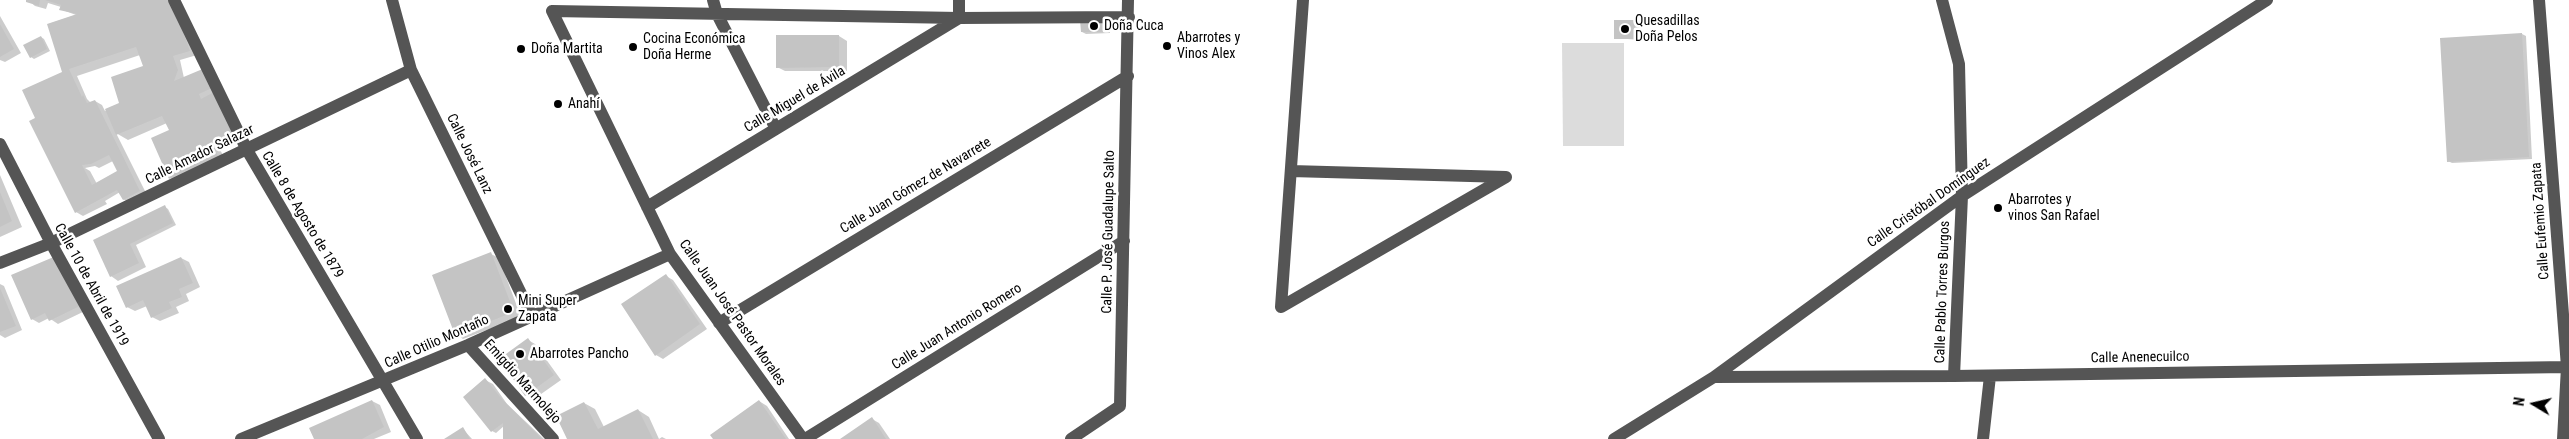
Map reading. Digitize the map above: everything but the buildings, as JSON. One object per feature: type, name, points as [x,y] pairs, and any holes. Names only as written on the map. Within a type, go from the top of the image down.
[{"type":"street","name":"Calle 8 de Agosto de 1879","points":[[174,0],[247,150],[417,439]]},
{"type":"street","name":"Calle José Lanz","points":[[392,0],[411,70],[532,316]]},
{"type":"street","points":[[713,0],[717,14],[776,129]]},
{"type":"street","points":[[958,18],[959,0]]},
{"type":"street","name":"Calle P. José Guadalupe Salto","points":[[1071,439],[1120,406],[1128,0]]},
{"type":"street","points":[[1291,171],[1506,177],[1282,307],[1291,171],[1303,0]]},
{"type":"street","name":"Calle Pablo Torres Burgos","points":[[1942,0],[1959,64],[1962,196],[1954,376]]},
{"type":"street","name":"Calle Cristóbal Domínguez","points":[[1614,439],[1714,377],[1962,196],[2267,0]]},
{"type":"street","name":"Calle Eufemio Zapata","points":[[2539,0],[2567,367],[2563,439]]},
{"type":"street","points":[[553,6],[717,14],[958,18],[1129,17]]},
{"type":"street","name":"Calle Juan José Pastor Morales","points":[[553,6],[670,254],[804,439]]},
{"type":"street","name":"Calle Miguel de Ávila","points":[[647,207],[958,18]]},
{"type":"street","name":"Calle Amador Salazar","points":[[0,263],[51,243],[411,70]]},
{"type":"street","name":"Calle Juan Gómez de Navarrete","points":[[720,323],[1128,76]]},
{"type":"street","name":"Calle 10 de Abril de 1919","points":[[0,144],[51,243],[159,439]]},
{"type":"street","name":"Calle Juan Antonio Romero","points":[[804,439],[1124,241]]},
{"type":"street","name":"Calle Otilio Montaño","points":[[241,439],[468,345],[670,254]]},
{"type":"street","name":"Emigdio Marmolejo","points":[[468,345],[553,439]]},
{"type":"street","name":"Calle Anenecuilco","points":[[1714,377],[1990,376],[2567,367]]},
{"type":"street","points":[[1984,439],[1990,376]]},
{"type":"shaded area","points":[[1562,43],[1624,43],[1624,146],[1563,146]]},
{"type":"place","name":"Doña Cuca","points":[[1094,26]]},
{"type":"place","name":"Quesadillas Doña Pelos","points":[[1625,29]]},
{"type":"place","name":"Abarrotes y Vinos Alex","points":[[1167,46]]},
{"type":"place","name":"Cocina Económica Doña Herme","points":[[633,47]]},
{"type":"place","name":"Doña Martita","points":[[521,49]]},
{"type":"place","name":"Anahí","points":[[558,104]]},
{"type":"place","name":"Abarrotes y vinos San Rafael","points":[[1998,208]]},
{"type":"place","name":"Mini Super Zapata","points":[[508,309]]},
{"type":"place","name":"Abarrotes Pancho","points":[[520,354]]}]
